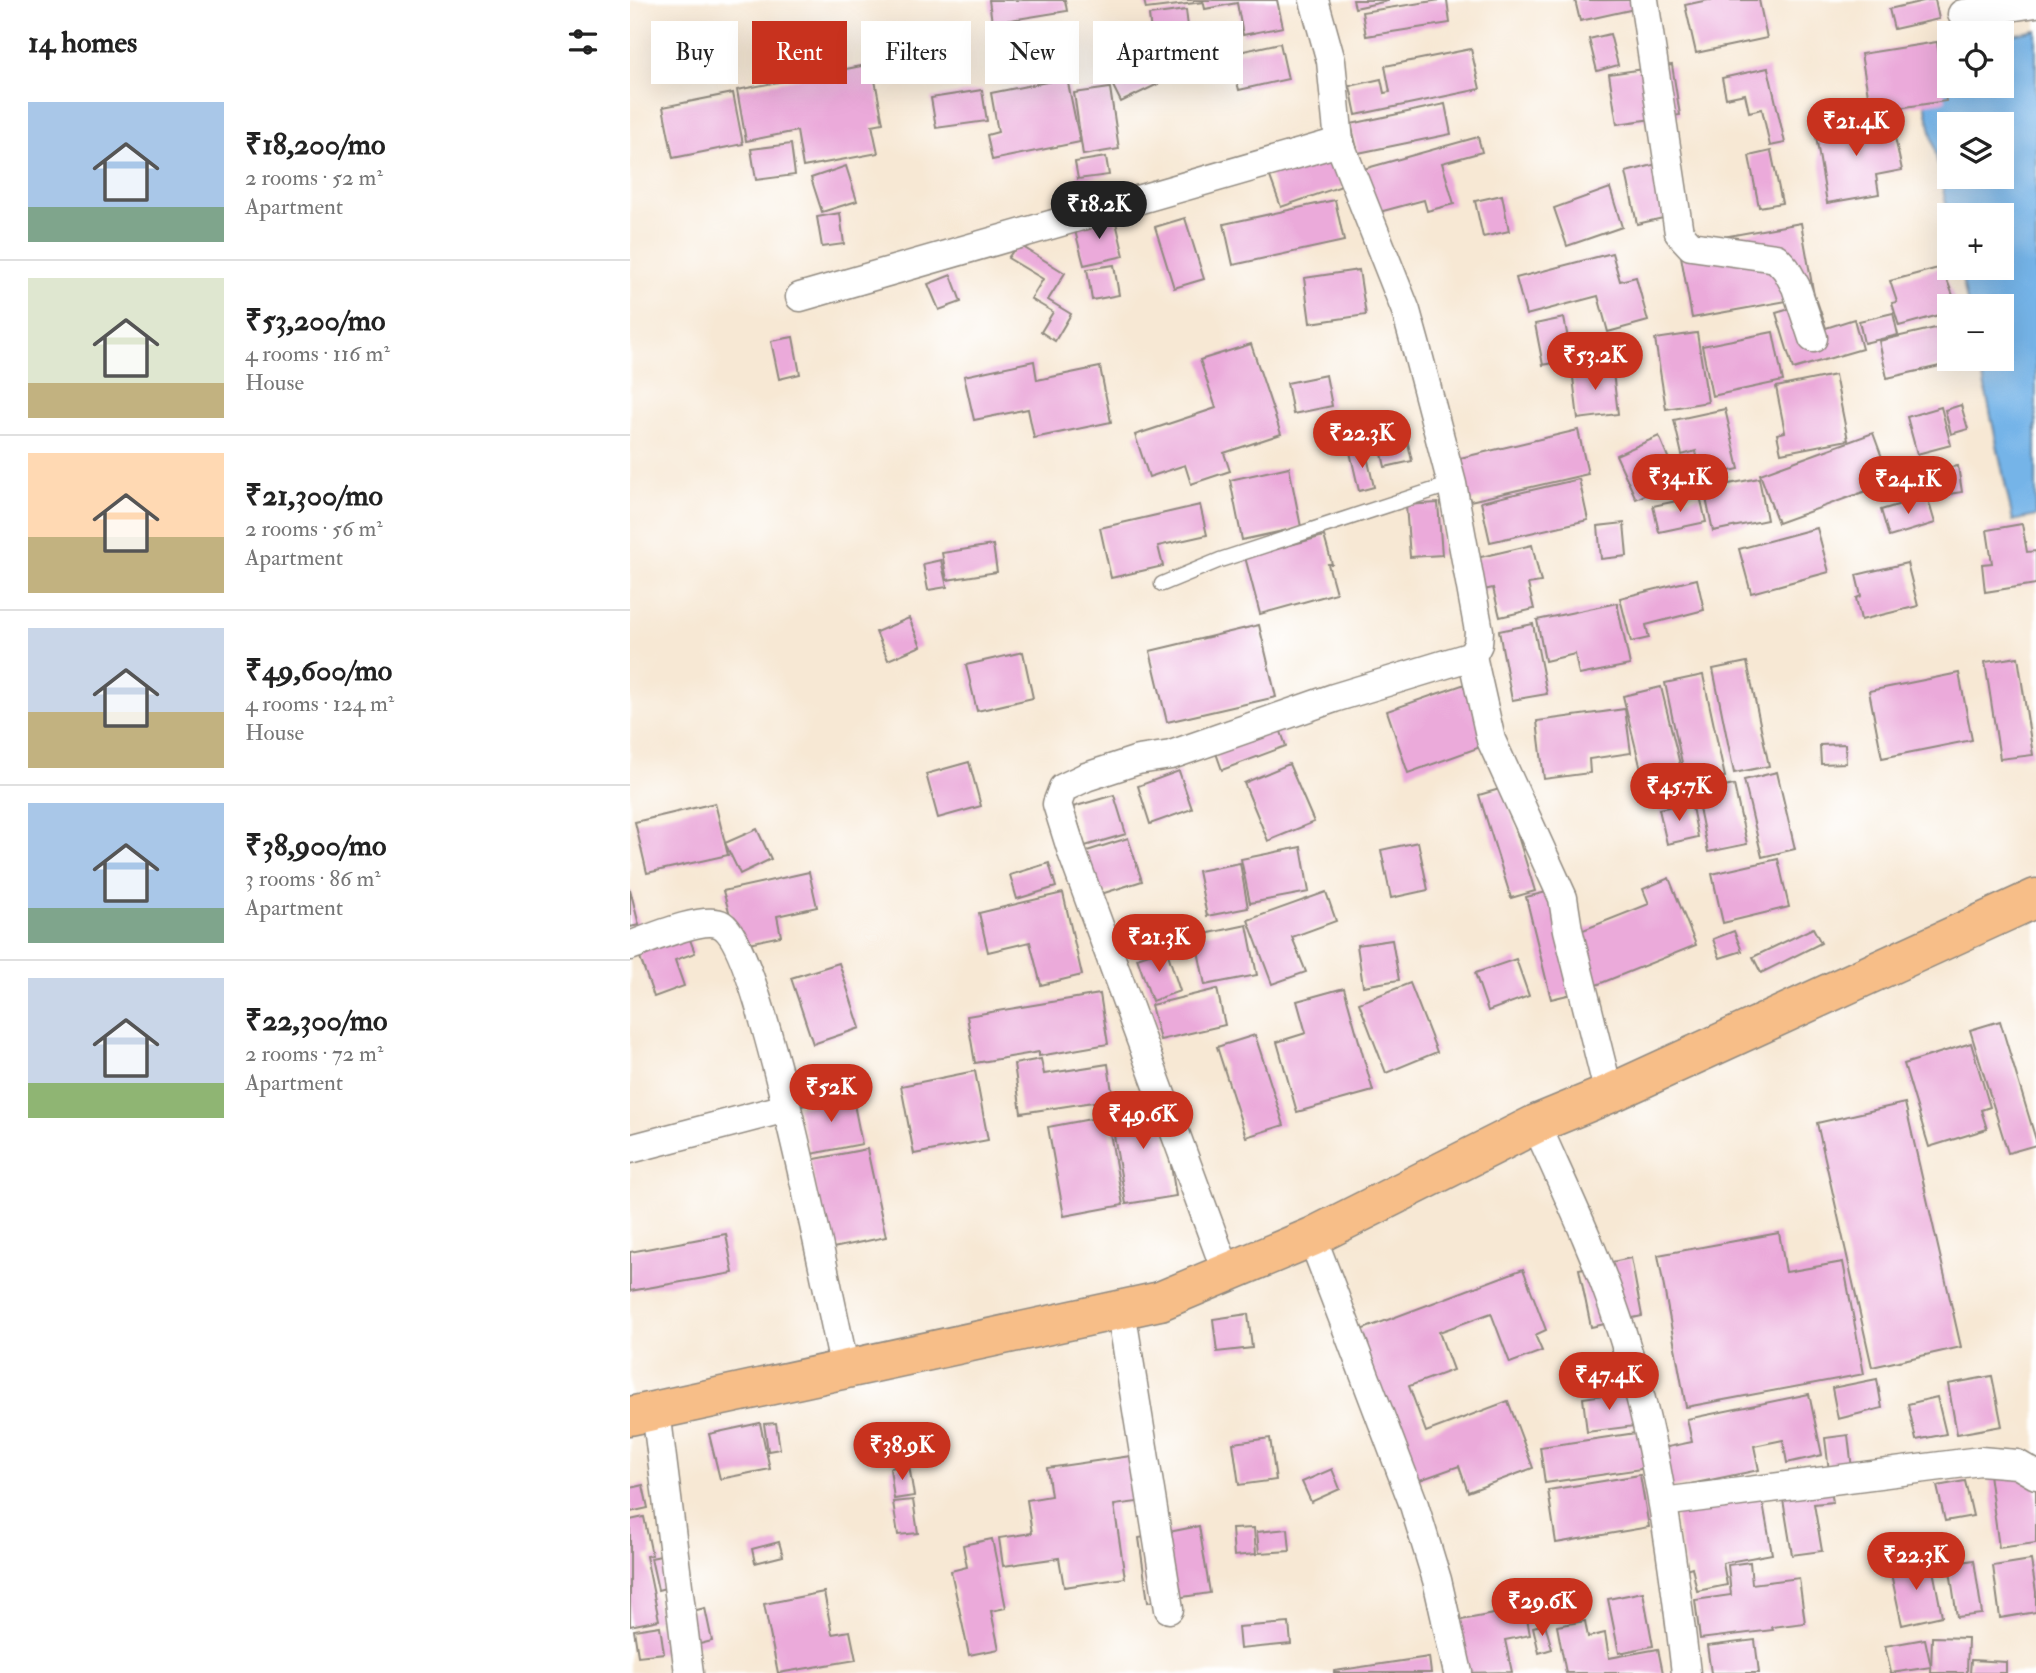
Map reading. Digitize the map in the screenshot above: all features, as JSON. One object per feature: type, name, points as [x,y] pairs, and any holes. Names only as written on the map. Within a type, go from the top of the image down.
[{"type":"main road","points":[[643,1413],[1160,1301],[1312,1237],[1536,1124],[1609,1094],[2036,898]]},
{"type":"street","points":[[1314,0],[1331,61],[1339,142],[1406,311],[1452,484],[1479,631],[1478,644],[1472,656],[1491,740],[1563,898],[1568,930],[1609,1094]]},
{"type":"street","points":[[1644,0],[1679,233],[1691,246],[1776,258],[1786,269],[1796,288],[1813,338]]},
{"type":"street","points":[[1962,14],[2036,3]]},
{"type":"street","points":[[800,297],[1339,142]]},
{"type":"street","points":[[1227,1274],[1073,855],[1057,804],[1063,788],[1086,777],[1138,760],[1171,755],[1335,698],[1472,656]]},
{"type":"street","points":[[630,946],[715,922],[724,926],[733,939],[761,1009],[845,1370]]},
{"type":"street","points":[[630,1149],[786,1108]]},
{"type":"street","points":[[1536,1124],[1595,1255],[1617,1317],[1654,1451],[1675,1581],[1686,1673]]},
{"type":"street","points":[[1312,1237],[1414,1505],[1437,1580],[1458,1673]]},
{"type":"street","points":[[1121,1310],[1169,1609]]},
{"type":"street","points":[[643,1413],[689,1673]]},
{"type":"street","points":[[1663,1502],[1980,1461],[2017,1464],[2036,1475]]},
{"type":"lane","points":[[1162,584],[1220,560],[1452,484]]},
{"type":"water","points":[[2036,30],[2036,516],[2013,521],[1982,371],[2014,371],[2014,294],[1965,294],[1963,280],[2014,280],[2014,203],[1946,203],[1943,189],[2014,189],[2014,112],[1937,112],[1937,160],[1915,55],[1937,50],[1937,98],[2014,98],[2014,35]]},
{"type":"building","points":[[989,0],[1065,0],[1067,11],[992,21]]},
{"type":"building","points":[[1144,0],[1203,0],[1203,2],[1146,9]]},
{"type":"building","points":[[1203,0],[1277,0],[1283,27],[1243,35],[1243,21],[1240,21],[1237,3],[1205,9]]},
{"type":"building","points":[[1353,0],[1388,0],[1388,1],[1355,8]]},
{"type":"building","points":[[1447,0],[1450,23],[1366,36],[1362,12]]},
{"type":"building","points":[[1575,0],[1637,0],[1639,8],[1580,21]]},
{"type":"building","points":[[1708,0],[1759,0],[1767,38],[1696,53],[1685,5]]},
{"type":"building","points":[[1935,0],[1939,19],[1894,29],[1889,9]]},
{"type":"building","points":[[1186,10],[1187,21],[1150,21],[1149,15]]},
{"type":"building","points":[[1610,34],[1618,65],[1597,71],[1589,39]]},
{"type":"building","points":[[1937,42],[1937,98],[1946,98],[1946,101],[1871,112],[1861,54]]},
{"type":"building","points":[[1280,43],[1288,79],[1239,90],[1238,84],[1243,84],[1243,51]]},
{"type":"building","points":[[1471,49],[1480,89],[1356,115],[1350,86],[1381,79],[1384,93],[1390,92],[1385,66]]},
{"type":"building","points":[[1672,65],[1680,115],[1617,124],[1609,74]]},
{"type":"building","points":[[861,66],[861,84],[876,84],[883,123],[872,125],[878,153],[803,167],[797,131],[746,141],[737,90],[768,84],[847,84],[847,69]]},
{"type":"building","points":[[1768,68],[1785,143],[1770,146],[1762,109],[1749,112],[1745,94],[1726,98],[1722,78]]},
{"type":"building","points":[[1037,84],[1068,84],[1080,142],[992,160],[987,135],[998,132],[991,93]]},
{"type":"building","points":[[1112,84],[1158,84],[1121,102]]},
{"type":"building","points":[[1110,88],[1119,149],[1083,155],[1074,93]]},
{"type":"building","points":[[982,90],[987,121],[936,128],[931,98]]},
{"type":"building","points":[[733,93],[743,144],[673,158],[663,107]]},
{"type":"building","points":[[1445,104],[1451,134],[1358,153],[1351,124]]},
{"type":"building","points":[[1891,119],[1902,170],[1876,175],[1879,194],[1827,203],[1815,130]]},
{"type":"building","points":[[1478,137],[1482,152],[1442,163],[1454,204],[1427,211],[1424,200],[1372,214],[1360,170]]},
{"type":"building","points":[[791,144],[795,175],[756,180],[751,149]]},
{"type":"building","points":[[1771,151],[1782,203],[1759,207],[1749,156]]},
{"type":"building","points":[[1331,153],[1342,186],[1281,207],[1269,174]]},
{"type":"building","points":[[1106,157],[1109,175],[1078,179],[1075,162]]},
{"type":"building","points":[[1665,162],[1676,215],[1637,224],[1626,172]]},
{"type":"building","points":[[846,166],[857,201],[822,212],[811,178]]},
{"type":"building","points":[[1610,188],[1622,227],[1567,246],[1554,208]]},
{"type":"building","points":[[1502,195],[1509,231],[1483,237],[1475,201]]},
{"type":"building","points":[[1335,200],[1344,241],[1233,265],[1224,224]]},
{"type":"building","points":[[840,213],[844,244],[822,247],[817,217]]},
{"type":"building","points":[[1115,218],[1124,256],[1084,265],[1074,227]]},
{"type":"building","points":[[1185,218],[1204,279],[1174,288],[1155,227]]},
{"type":"building","points":[[1801,223],[1814,296],[1692,318],[1679,245]]},
{"type":"building","points":[[1018,244],[1065,273],[1048,300],[1071,314],[1055,341],[1041,332],[1053,312],[1031,299],[1043,279],[1008,258]]},
{"type":"building","points":[[1612,253],[1620,281],[1636,277],[1648,321],[1608,332],[1598,296],[1526,315],[1516,278]]},
{"type":"building","points":[[1114,265],[1119,295],[1092,300],[1087,269]]},
{"type":"building","points":[[1937,268],[1937,280],[1947,280],[1952,294],[1937,294],[1937,316],[1899,326],[1892,303],[1897,302],[1890,281]]},
{"type":"building","points":[[1359,270],[1366,315],[1310,323],[1304,278]]},
{"type":"building","points":[[951,275],[961,302],[939,310],[928,284]]},
{"type":"building","points":[[1817,301],[1826,328],[1854,319],[1862,349],[1793,369],[1776,313]]},
{"type":"building","points":[[1893,313],[1898,335],[1864,343],[1859,321]]},
{"type":"building","points":[[1564,318],[1572,359],[1543,365],[1535,324]]},
{"type":"building","points":[[1937,328],[1937,367],[1887,378],[1879,341]]},
{"type":"building","points":[[1773,332],[1783,381],[1712,396],[1702,346]]},
{"type":"building","points":[[1697,333],[1708,402],[1666,409],[1655,339]]},
{"type":"building","points":[[793,337],[800,374],[779,379],[771,341]]},
{"type":"building","points":[[1251,344],[1281,434],[1224,453],[1230,471],[1191,484],[1185,465],[1149,477],[1135,435],[1216,408],[1200,360]]},
{"type":"building","points":[[1034,361],[1037,380],[1100,367],[1111,422],[1034,438],[1028,409],[974,420],[964,376]]},
{"type":"building","points":[[1612,364],[1618,414],[1578,419],[1572,369]]},
{"type":"building","points":[[1326,375],[1332,406],[1293,414],[1287,383]]},
{"type":"building","points":[[1835,375],[1848,440],[1781,453],[1777,434],[1785,432],[1776,387]]},
{"type":"building","points":[[1961,405],[1968,429],[1951,434],[1945,410]]},
{"type":"building","points":[[1941,407],[1951,445],[1917,454],[1907,417]]},
{"type":"building","points":[[1725,409],[1739,469],[1701,477],[1696,451],[1682,455],[1674,420]]},
{"type":"building","points":[[1405,430],[1412,461],[1385,467],[1378,436]]},
{"type":"building","points":[[1578,430],[1588,474],[1470,501],[1460,458]]},
{"type":"building","points":[[1873,433],[1891,482],[1778,523],[1760,474]]},
{"type":"building","points":[[1659,436],[1678,481],[1636,499],[1616,455]]},
{"type":"building","points":[[1365,448],[1374,487],[1359,491],[1350,452]]},
{"type":"building","points":[[1958,466],[1962,492],[1936,496],[1932,470]]},
{"type":"building","points":[[1289,467],[1301,527],[1242,540],[1230,480]]},
{"type":"building","points":[[1759,478],[1767,520],[1713,531],[1704,489]]},
{"type":"building","points":[[1579,479],[1588,520],[1490,542],[1481,502]]},
{"type":"building","points":[[1700,496],[1706,522],[1659,532],[1653,506]]},
{"type":"building","points":[[1927,496],[1935,523],[1889,537],[1881,510]]},
{"type":"building","points":[[1438,503],[1442,555],[1410,557],[1406,505]]},
{"type":"building","points":[[1200,505],[1207,535],[1158,546],[1163,566],[1111,578],[1100,528]]},
{"type":"building","points":[[1624,523],[1627,556],[1601,559],[1598,526]]},
{"type":"building","points":[[2022,524],[2027,552],[2036,551],[2036,584],[1985,592],[1982,564],[1992,563],[1987,530]]},
{"type":"building","points":[[1817,528],[1829,572],[1751,593],[1739,549]]},
{"type":"building","points":[[1324,536],[1336,593],[1260,614],[1245,557]]},
{"type":"building","points":[[993,545],[997,572],[947,580],[942,553]]},
{"type":"building","points":[[1532,545],[1541,582],[1528,584],[1534,609],[1500,617],[1493,588],[1475,592],[1468,560]]},
{"type":"building","points":[[941,560],[947,587],[928,590],[923,564]]},
{"type":"building","points":[[1907,563],[1918,606],[1861,620],[1856,598],[1861,596],[1856,575]]},
{"type":"building","points":[[1697,579],[1704,610],[1646,625],[1649,638],[1631,642],[1620,598]]},
{"type":"building","points":[[1617,603],[1630,665],[1579,675],[1575,654],[1545,661],[1537,620]]},
{"type":"building","points":[[909,618],[921,646],[888,660],[876,632]]},
{"type":"building","points":[[1533,624],[1547,694],[1512,700],[1499,631]]},
{"type":"building","points":[[1259,625],[1276,697],[1167,722],[1150,651]]},
{"type":"building","points":[[1023,652],[1033,698],[977,711],[966,665]]},
{"type":"building","points":[[2018,657],[2033,755],[2000,759],[1985,662]]},
{"type":"building","points":[[1747,662],[1769,766],[1734,773],[1713,669]]},
{"type":"building","points":[[1959,673],[1972,740],[1882,758],[1869,691]]},
{"type":"building","points":[[1703,675],[1725,777],[1687,786],[1665,683]]},
{"type":"building","points":[[1465,684],[1486,745],[1408,773],[1387,711]]},
{"type":"building","points":[[1661,687],[1686,789],[1648,798],[1623,696]]},
{"type":"building","points":[[1625,709],[1631,753],[1589,759],[1590,773],[1544,779],[1537,721]]},
{"type":"building","points":[[1279,726],[1286,746],[1222,770],[1215,750]]},
{"type":"building","points":[[1845,744],[1846,763],[1821,764],[1820,745]]},
{"type":"building","points":[[969,762],[981,806],[938,818],[926,774]]},
{"type":"building","points":[[1289,764],[1314,822],[1268,841],[1244,783]]},
{"type":"building","points":[[1179,771],[1192,809],[1150,824],[1138,786]]},
{"type":"building","points":[[1777,772],[1795,849],[1762,857],[1744,780]]},
{"type":"building","points":[[1734,785],[1747,844],[1708,852],[1696,793]]},
{"type":"building","points":[[1503,788],[1535,891],[1511,898],[1479,795]]},
{"type":"building","points":[[1114,795],[1126,834],[1085,846],[1073,807]]},
{"type":"building","points":[[1691,802],[1698,837],[1667,844],[1659,809]]},
{"type":"building","points":[[715,803],[728,855],[647,873],[635,822]]},
{"type":"building","points":[[757,829],[771,859],[740,874],[725,843]]},
{"type":"building","points":[[1128,838],[1142,881],[1098,895],[1084,852]]},
{"type":"building","points":[[1418,842],[1428,890],[1391,898],[1381,850]]},
{"type":"building","points":[[1301,847],[1309,892],[1250,903],[1241,859]]},
{"type":"building","points":[[1778,859],[1789,907],[1723,923],[1712,874]]},
{"type":"building","points":[[1049,863],[1056,887],[1017,899],[1010,875]]},
{"type":"building","points":[[1240,863],[1248,908],[1207,916],[1198,871]]},
{"type":"building","points":[[809,872],[817,907],[777,916],[781,936],[739,945],[723,891]]},
{"type":"building","points":[[1669,878],[1696,945],[1594,986],[1573,934],[1649,904],[1643,889]]},
{"type":"building","points":[[630,889],[639,925],[630,927]]},
{"type":"building","points":[[1555,890],[1580,992],[1551,999],[1526,897]]},
{"type":"building","points":[[1326,892],[1336,921],[1292,937],[1306,972],[1272,984],[1248,920]]},
{"type":"building","points":[[1063,893],[1082,975],[1041,985],[1030,942],[988,952],[979,913]]},
{"type":"building","points":[[1247,925],[1257,975],[1205,985],[1195,936]]},
{"type":"building","points":[[1813,928],[1821,943],[1761,973],[1753,957]]},
{"type":"building","points":[[686,929],[695,953],[675,960],[684,986],[654,997],[636,946]]},
{"type":"building","points":[[1734,931],[1742,951],[1720,958],[1713,939]]},
{"type":"building","points":[[1392,940],[1399,980],[1363,986],[1357,945]]},
{"type":"building","points":[[1166,948],[1180,991],[1152,1001],[1137,958]]},
{"type":"building","points":[[1516,959],[1529,996],[1488,1011],[1475,973]]},
{"type":"building","points":[[839,963],[860,1028],[813,1044],[791,978]]},
{"type":"building","points":[[1410,983],[1437,1052],[1386,1073],[1359,1003]]},
{"type":"building","points":[[1344,988],[1373,1091],[1297,1112],[1277,1042],[1306,1033],[1297,1001]]},
{"type":"building","points":[[1217,989],[1225,1025],[1160,1040],[1151,1005]]},
{"type":"building","points":[[1100,994],[1108,1044],[1039,1056],[1039,1052],[975,1063],[967,1016]]},
{"type":"building","points":[[2000,1021],[2036,1140],[2036,1145],[2008,1153],[1970,1030]]},
{"type":"building","points":[[1255,1035],[1284,1125],[1246,1137],[1217,1047]]},
{"type":"building","points":[[1971,1043],[1990,1107],[1981,1110],[1987,1129],[1929,1147],[1904,1064]]},
{"type":"building","points":[[1041,1059],[1044,1074],[1108,1064],[1113,1099],[1021,1113],[1014,1064]]},
{"type":"building","points":[[975,1071],[988,1140],[914,1154],[901,1086]]},
{"type":"building","points":[[852,1094],[862,1144],[811,1154],[797,1107]]},
{"type":"building","points":[[1160,1098],[1176,1196],[1126,1204],[1109,1107]]},
{"type":"building","points":[[1905,1103],[1961,1347],[1872,1367],[1817,1123]]},
{"type":"building","points":[[1107,1116],[1123,1205],[1064,1216],[1048,1127]]},
{"type":"building","points":[[867,1149],[886,1237],[828,1249],[810,1160]]},
{"type":"building","points":[[1779,1233],[1786,1272],[1843,1262],[1864,1374],[1686,1407],[1658,1255]]},
{"type":"building","points":[[726,1234],[733,1273],[630,1291],[630,1252]]},
{"type":"building","points":[[1631,1258],[1642,1316],[1591,1327],[1579,1269]]},
{"type":"building","points":[[1523,1269],[1546,1330],[1535,1335],[1542,1351],[1510,1363],[1491,1313],[1439,1332],[1453,1370],[1409,1386],[1426,1432],[1508,1401],[1533,1468],[1468,1492],[1459,1466],[1406,1485],[1350,1334]]},
{"type":"building","points":[[1248,1314],[1252,1348],[1217,1352],[1213,1319]]},
{"type":"building","points":[[1992,1376],[2002,1426],[1957,1434],[1948,1384]]},
{"type":"building","points":[[1877,1379],[1882,1408],[1838,1419],[1832,1388]]},
{"type":"building","points":[[1631,1391],[1635,1426],[1587,1432],[1583,1398]]},
{"type":"building","points":[[1809,1394],[1822,1455],[1787,1463],[1783,1440],[1754,1446],[1759,1470],[1671,1488],[1663,1448],[1692,1442],[1687,1419]]},
{"type":"building","points":[[1937,1397],[1946,1434],[1916,1440],[1908,1404]]},
{"type":"building","points":[[760,1423],[770,1469],[720,1479],[709,1434]]},
{"type":"building","points":[[776,1423],[780,1449],[768,1451],[764,1424]]},
{"type":"building","points":[[1643,1432],[1648,1468],[1545,1483],[1540,1447]]},
{"type":"building","points":[[1848,1435],[1853,1477],[1830,1479],[1825,1438]]},
{"type":"building","points":[[1270,1438],[1276,1480],[1239,1485],[1233,1443]]},
{"type":"building","points":[[1138,1455],[1145,1501],[1114,1505],[1125,1578],[1064,1587],[1059,1558],[1003,1566],[999,1538],[1032,1533],[1027,1500],[1051,1496],[1047,1468]]},
{"type":"building","points":[[909,1465],[914,1496],[894,1499],[890,1468]]},
{"type":"building","points":[[1827,1467],[1833,1502],[1814,1504],[1822,1551],[1792,1555],[1779,1475]]},
{"type":"building","points":[[2036,1467],[2036,1543],[1999,1548],[1989,1474]]},
{"type":"building","points":[[1332,1469],[1340,1489],[1311,1502],[1302,1482]]},
{"type":"building","points":[[1640,1475],[1649,1527],[1556,1543],[1548,1490]]},
{"type":"building","points":[[1965,1481],[1973,1516],[1945,1521],[1937,1486]]},
{"type":"building","points":[[643,1485],[648,1508],[630,1512],[630,1488]]},
{"type":"building","points":[[1760,1486],[1772,1554],[1723,1563],[1727,1585],[1697,1591],[1692,1567],[1686,1569],[1673,1502]]},
{"type":"building","points":[[913,1500],[918,1533],[898,1535],[893,1502]]},
{"type":"building","points":[[644,1517],[652,1555],[646,1556],[659,1620],[630,1626],[630,1520]]},
{"type":"building","points":[[1199,1526],[1210,1593],[1148,1602],[1139,1538]]},
{"type":"building","points":[[1254,1528],[1256,1554],[1234,1556],[1232,1529]]},
{"type":"building","points":[[1288,1529],[1290,1551],[1259,1553],[1257,1532]]},
{"type":"building","points":[[992,1539],[1006,1608],[991,1611],[999,1649],[969,1655],[951,1571],[967,1567],[963,1545]]},
{"type":"building","points":[[779,1542],[783,1556],[755,1563],[752,1549]]},
{"type":"building","points":[[661,1556],[669,1587],[658,1590],[651,1558]]},
{"type":"building","points":[[1931,1560],[1942,1616],[1902,1625],[1890,1569]]},
{"type":"building","points":[[1974,1560],[1982,1614],[1957,1617],[1949,1564]]},
{"type":"building","points":[[2031,1560],[2036,1612],[2000,1618],[1993,1566]]},
{"type":"building","points":[[1750,1562],[1752,1584],[1799,1578],[1805,1623],[1700,1639],[1695,1600],[1731,1595],[1728,1565]]},
{"type":"building","points":[[824,1592],[832,1634],[850,1631],[856,1660],[778,1673],[764,1604]]},
{"type":"building","points":[[1643,1592],[1653,1646],[1619,1653],[1608,1599]]},
{"type":"building","points":[[705,1608],[712,1641],[688,1647],[680,1614]]},
{"type":"building","points":[[1525,1608],[1530,1635],[1505,1640],[1512,1672],[1461,1673],[1451,1622]]},
{"type":"building","points":[[1585,1621],[1588,1637],[1605,1633],[1609,1658],[1658,1649],[1663,1673],[1566,1673],[1557,1626]]},
{"type":"building","points":[[1289,1623],[1291,1644],[1240,1649],[1238,1627]]},
{"type":"building","points":[[1545,1624],[1552,1649],[1539,1653],[1533,1627]]},
{"type":"building","points":[[660,1626],[664,1653],[638,1656],[634,1630]]},
{"type":"building","points":[[1932,1637],[1968,1638],[1967,1673],[1931,1673]]},
{"type":"building","points":[[1925,1639],[1931,1667],[1891,1673],[1885,1646]]},
{"type":"building","points":[[1755,1640],[1759,1673],[1711,1673],[1707,1646]]},
{"type":"building","points":[[1429,1657],[1431,1673],[1334,1673],[1334,1671]]},
{"type":"building","points":[[1971,1660],[2006,1662],[2006,1673],[1970,1673]]}]
